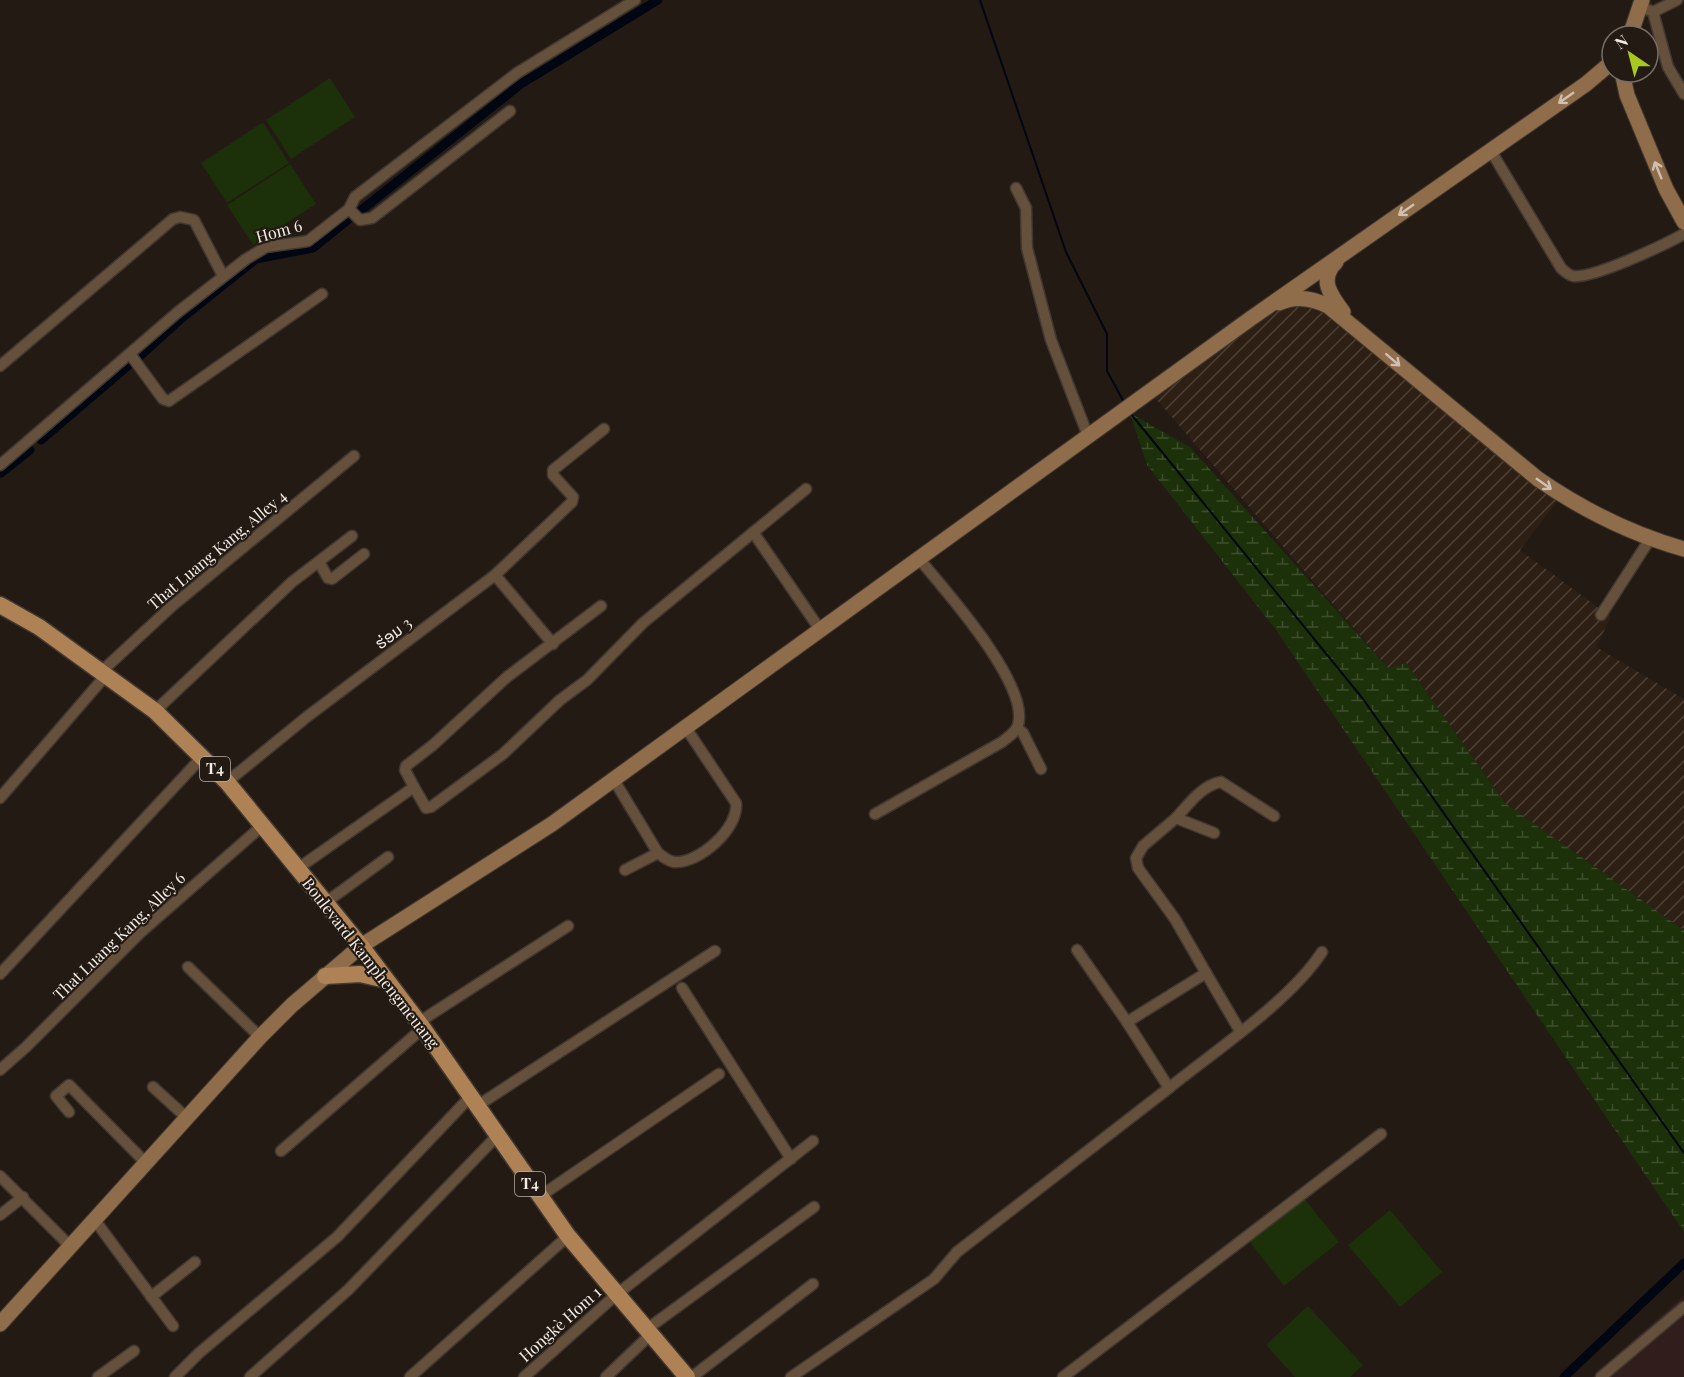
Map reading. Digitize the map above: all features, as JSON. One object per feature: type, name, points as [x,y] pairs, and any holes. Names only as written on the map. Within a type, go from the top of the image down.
[{"type":"main road","points":[[1636,24],[1645,6]]},
{"type":"main road","points":[[0,1324],[261,1037],[325,976],[362,946],[552,824],[920,560],[1250,319],[1600,72]]},
{"type":"main road","points":[[1586,84],[1609,78],[1621,84],[1665,189],[1684,222]]},
{"type":"main road","points":[[1625,84],[1627,95]]},
{"type":"main road","points":[[1350,321],[1329,291],[1326,280],[1332,266],[1352,248]]},
{"type":"main road","points":[[1250,319],[1284,301],[1299,298],[1328,306],[1350,321],[1538,479],[1575,504],[1650,540],[1684,549]]},
{"type":"main road","name":"Boulevard Kamphengmeuang","points":[[3,611],[105,673],[155,711],[227,782],[362,946],[421,1025],[538,1197],[568,1236],[687,1377]]},
{"type":"main road","points":[[325,976],[360,974],[387,980]]},
{"type":"street","name":"Hom 6","points":[[0,465],[223,276],[259,250],[308,241],[349,209],[355,197],[517,73],[635,0]]},
{"type":"street","points":[[1677,0],[1645,6],[1668,67],[1684,94]]},
{"type":"street","points":[[349,209],[360,220],[372,218],[510,111]]},
{"type":"street","points":[[1491,151],[1566,273],[1583,275],[1632,258],[1684,234]]},
{"type":"street","points":[[1016,188],[1026,208],[1027,248],[1051,340],[1088,436]]},
{"type":"street","points":[[0,366],[173,219],[180,217],[194,220],[223,276]]},
{"type":"street","points":[[130,354],[163,399],[169,401],[322,294]]},
{"type":"street","name":"ຮ່ອມ 3","points":[[227,782],[308,716],[495,575],[572,502],[573,496],[553,475],[553,470],[604,429]]},
{"type":"street","name":"That Luang Kang, Alley 4","points":[[0,798],[105,673],[171,607],[354,456]]},
{"type":"street","points":[[601,606],[507,677],[433,745],[406,766],[405,770],[426,808],[431,807],[503,754],[560,700],[587,680],[643,622],[806,489]]},
{"type":"street","points":[[753,532],[821,631]]},
{"type":"street","points":[[155,711],[292,582],[352,536]]},
{"type":"street","points":[[1601,615],[1650,540]]},
{"type":"street","points":[[319,562],[328,578],[332,579],[364,554]]},
{"type":"street","points":[[875,814],[1002,742],[1017,728],[1019,719],[1011,687],[996,658],[920,560]]},
{"type":"street","points":[[495,575],[553,644]]},
{"type":"street","points":[[614,780],[658,853],[675,862],[692,858],[716,843],[735,814],[736,803],[686,728]]},
{"type":"street","points":[[1017,728],[1023,733],[1041,769]]},
{"type":"street","points":[[0,974],[203,756]]},
{"type":"street","points":[[1240,1031],[1175,919],[1138,868],[1136,858],[1143,846],[1176,818],[1196,796],[1210,786],[1221,782],[1274,816]]},
{"type":"street","points":[[297,869],[414,787]]},
{"type":"street","points":[[1176,818],[1214,833]]},
{"type":"street","name":"That Luang Kang, Alley 6","points":[[0,1070],[141,932],[262,826]]},
{"type":"street","points":[[625,870],[658,853]]},
{"type":"street","points":[[325,903],[388,857]]},
{"type":"street","points":[[281,1151],[421,1025],[568,926]]},
{"type":"street","points":[[1077,950],[1169,1088]]},
{"type":"street","points":[[175,1377],[199,1353],[337,1237],[474,1101],[715,951]]},
{"type":"street","points":[[791,1377],[934,1279],[973,1240],[1169,1088],[1287,992],[1312,968],[1322,952]]},
{"type":"street","points":[[188,967],[261,1037]]},
{"type":"street","points":[[1127,1022],[1206,973]]},
{"type":"street","points":[[682,988],[791,1160]]},
{"type":"street","points":[[538,1197],[719,1074]]},
{"type":"street","points":[[69,1112],[56,1096],[69,1085],[145,1162]]},
{"type":"street","points":[[153,1087],[187,1118]]},
{"type":"street","points":[[1063,1377],[1381,1134]]},
{"type":"street","points":[[250,1377],[348,1290],[497,1136]]},
{"type":"street","name":"Hongkè Hom 1","points":[[524,1377],[616,1294],[813,1141]]},
{"type":"street","points":[[0,1176],[70,1246]]},
{"type":"street","points":[[0,1215],[22,1197]]},
{"type":"street","points":[[606,1377],[649,1332],[814,1207]]},
{"type":"street","points":[[94,1219],[173,1326]]},
{"type":"street","points":[[410,1377],[568,1236]]},
{"type":"street","points":[[151,1297],[195,1263]]},
{"type":"street","points":[[692,1377],[813,1284]]},
{"type":"street","points":[[1601,1377],[1684,1306]]},
{"type":"street","points":[[98,1377],[134,1351]]},
{"type":"shaded area","points":[[1307,298],[1564,492],[1520,550],[1611,617],[1596,647],[1684,699],[1684,930],[1505,803],[1406,663],[1388,668],[1150,392],[1250,319]]},
{"type":"shaded area","points":[[1684,1295],[1684,1377],[1592,1377]]},
{"type":"green space","points":[[330,78],[355,117],[291,159],[266,120]]},
{"type":"green space","points":[[263,122],[289,163],[227,203],[201,163]]},
{"type":"green space","points":[[290,164],[316,204],[253,245],[227,205]]},
{"type":"green space","points":[[1130,413],[1190,447],[1388,668],[1406,663],[1505,803],[1684,930],[1684,1232],[1276,630],[1147,465]]},
{"type":"green space","points":[[1304,1198],[1339,1242],[1284,1286],[1249,1241]]},
{"type":"green space","points":[[1390,1210],[1442,1272],[1400,1307],[1348,1245]]},
{"type":"green space","points":[[1308,1306],[1363,1365],[1350,1377],[1295,1377],[1266,1345]]},
{"type":"waterway","points":[[360,211],[521,84],[658,0]]},
{"type":"waterway","points":[[980,0],[1066,252],[1107,334],[1107,371],[1125,404]]},
{"type":"waterway","points":[[139,357],[182,318],[256,259],[313,248],[349,219]]},
{"type":"waterway","points":[[41,440],[131,363]]},
{"type":"waterway","points":[[1131,414],[1363,699],[1684,1153]]},
{"type":"waterway","points":[[1,473],[30,450]]},
{"type":"waterway","points":[[1564,1377],[1684,1263]]}]
